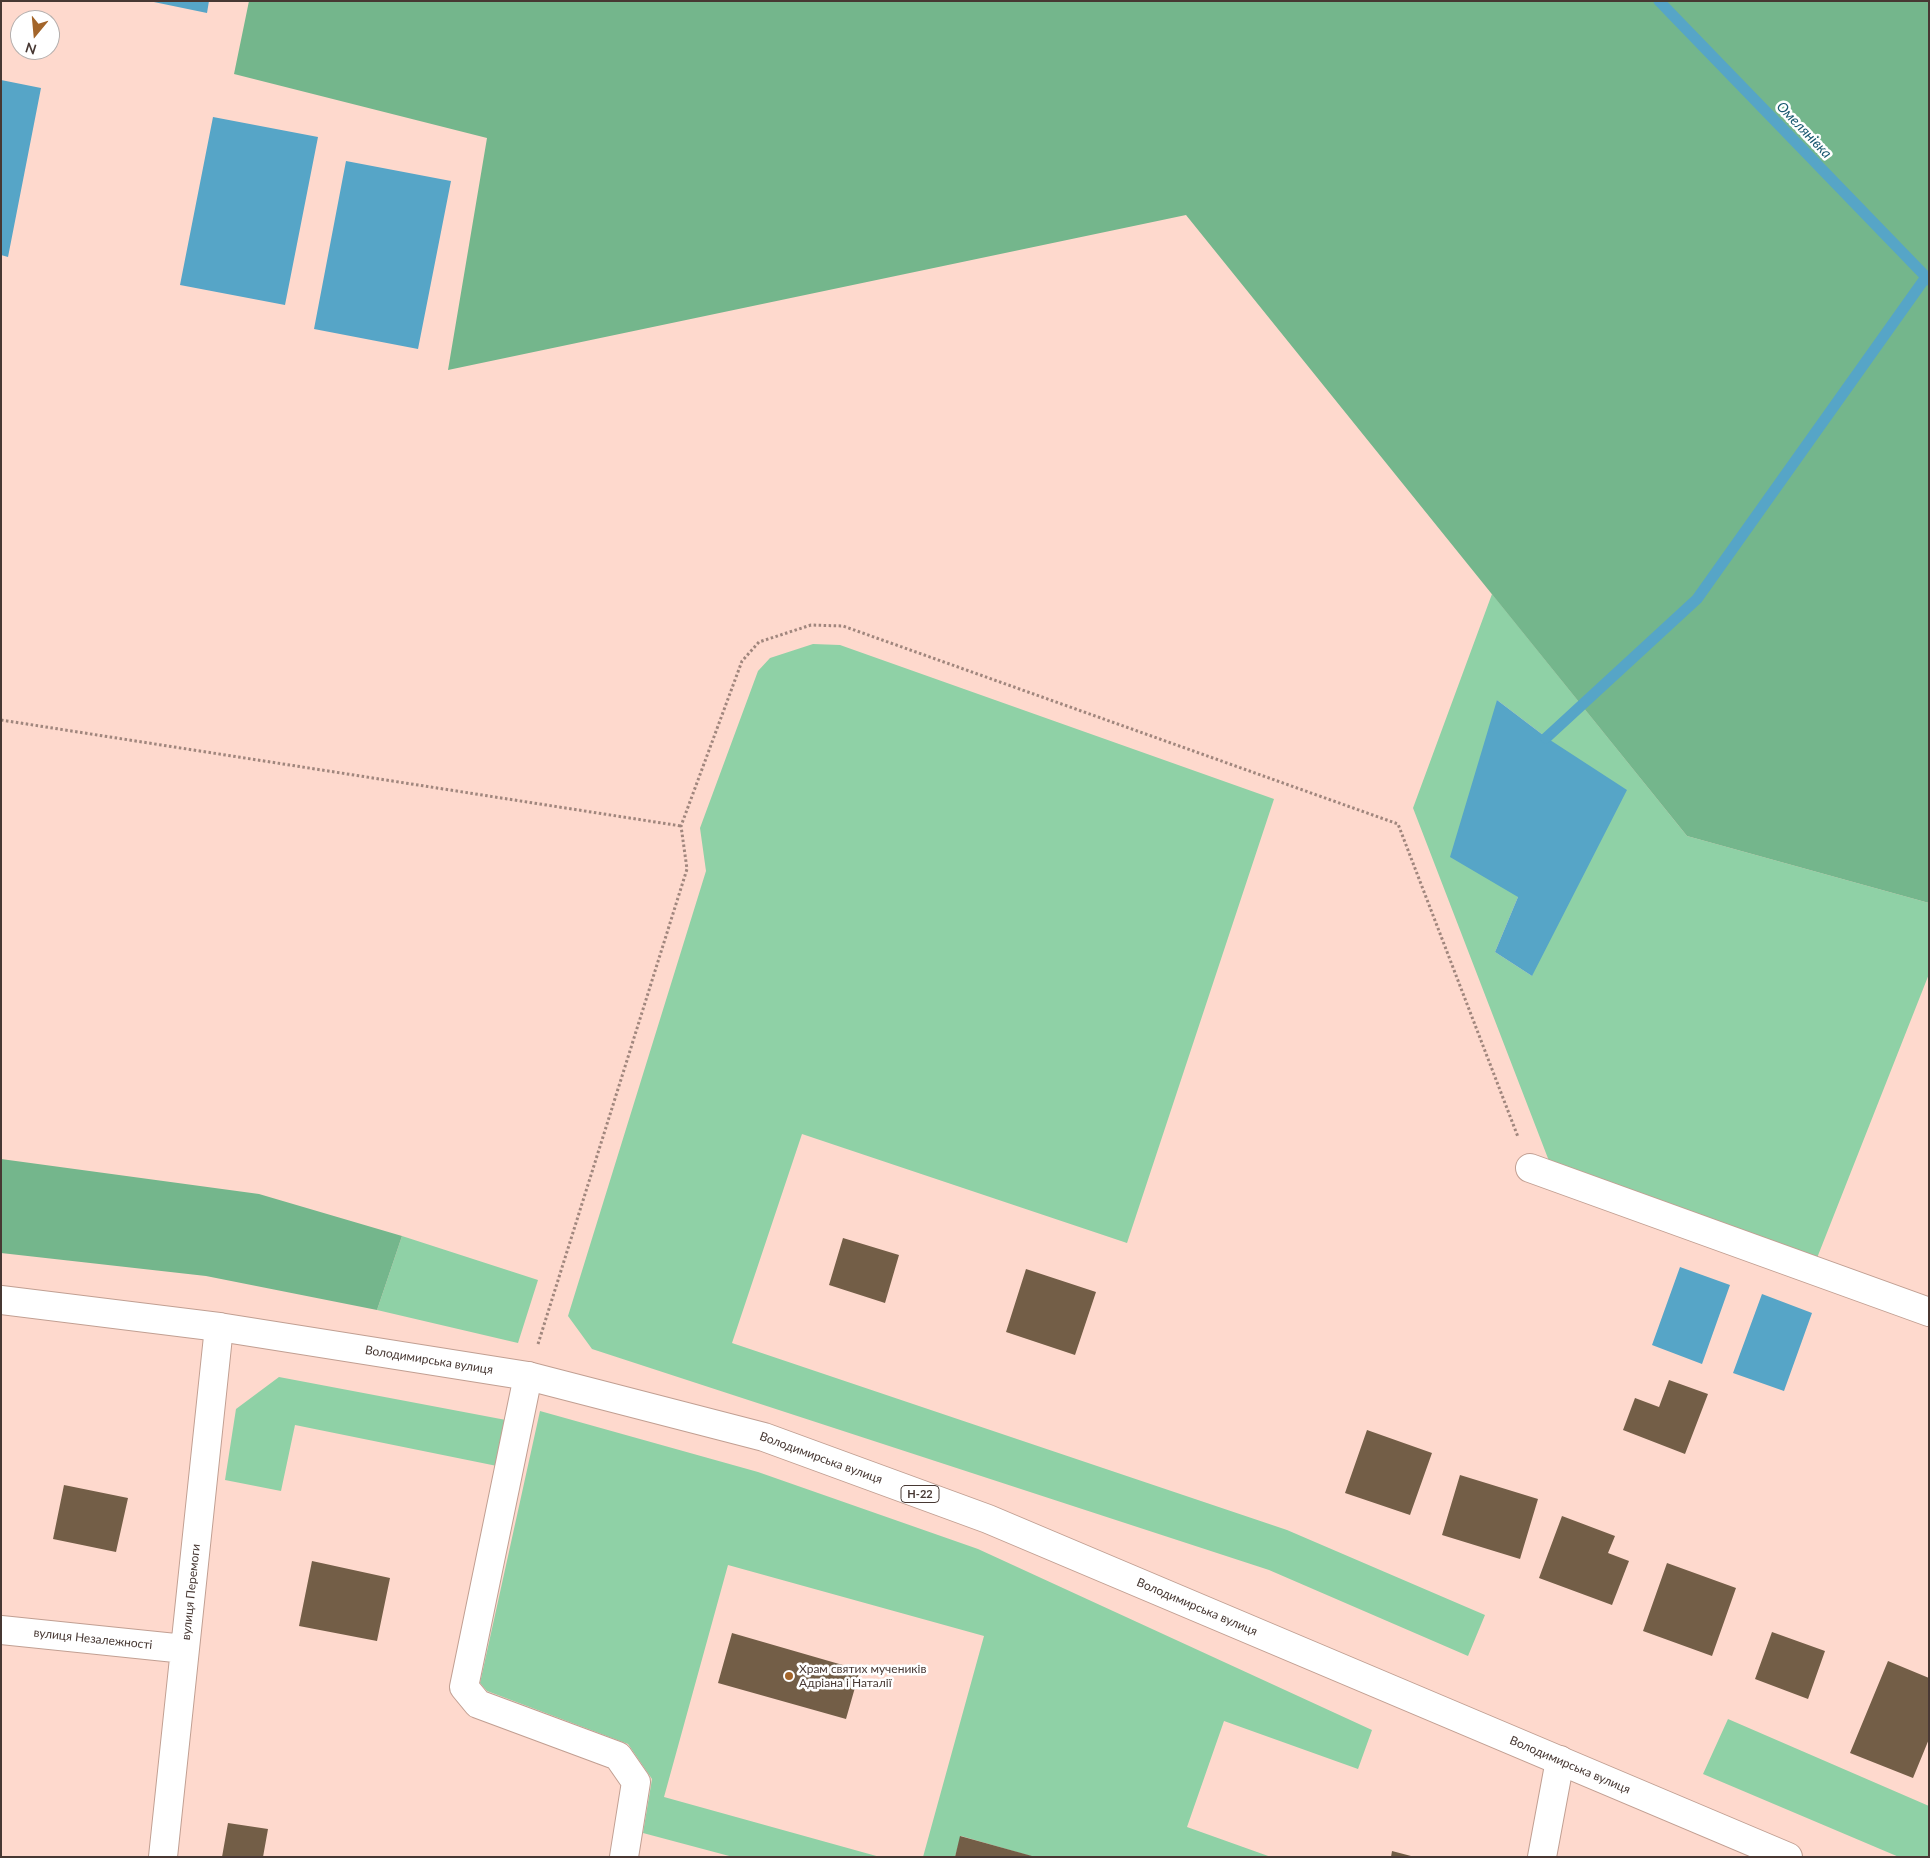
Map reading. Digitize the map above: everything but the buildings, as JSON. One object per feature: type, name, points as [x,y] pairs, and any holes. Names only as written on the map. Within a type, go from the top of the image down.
[{"type":"main road","points":[[1530,1168],[1929,1312]]},
{"type":"main road","name":"Володимирська вулиця","points":[[1,1300],[218,1327],[528,1376],[764,1437],[988,1519],[1788,1857]]},
{"type":"main road","name":"вулиця Перемоги","points":[[163,1857],[218,1327]]},
{"type":"main road","points":[[528,1376],[464,1687],[478,1704],[618,1756],[636,1782],[624,1857]]},
{"type":"main road","name":"вулиця Незалежності","points":[[1,1630],[185,1649]]},
{"type":"main road","points":[[1542,1857],[1560,1760]]},
{"type":"path","points":[[528,1376],[687,869],[681,826],[742,661],[759,642],[811,625],[843,626],[1398,824],[1530,1168]]},
{"type":"path","points":[[1,720],[681,826]]},
{"type":"green space","points":[[249,1],[1929,1],[1929,903],[1687,836],[1186,215],[448,370],[487,138],[234,74]]},
{"type":"green space","points":[[1492,594],[1687,836],[1929,903],[1929,974],[1817,1258],[1549,1161],[1413,808]],"holes":[[[1497,700],[1547,738],[1532,976],[1495,952],[1518,897]]]},
{"type":"green space","points":[[813,644],[840,645],[1274,799],[1127,1243],[802,1134],[732,1343],[1287,1530],[1485,1615],[1468,1656],[1269,1570],[592,1349],[568,1316],[706,871],[700,828],[758,671],[770,658]]},
{"type":"green space","points":[[1,1159],[259,1194],[402,1236],[377,1310],[206,1276],[1,1253]]},
{"type":"green space","points":[[402,1236],[538,1280],[518,1343],[377,1310]]},
{"type":"green space","points":[[279,1377],[506,1420],[497,1466],[295,1425],[281,1491],[225,1480],[236,1409]]},
{"type":"green space","points":[[540,1411],[758,1472],[978,1549],[1372,1730],[1358,1769],[1224,1721],[1187,1827],[1271,1857],[1034,1857],[961,1836],[955,1857],[923,1857],[984,1636],[728,1565],[664,1797],[880,1857],[733,1857],[643,1833],[652,1779],[628,1744],[487,1691],[480,1683]]},
{"type":"green space","points":[[1728,1719],[1929,1806],[1929,1857],[1899,1857],[1703,1774]]},
{"type":"water","points":[[149,1],[209,1],[207,13]]},
{"type":"water","points":[[1,80],[41,88],[8,257],[1,255]]},
{"type":"water","points":[[213,117],[318,137],[285,305],[180,285]]},
{"type":"water","points":[[346,161],[451,181],[418,349],[314,329]]},
{"type":"water","points":[[1497,700],[1547,738],[1627,790],[1532,976],[1495,952],[1518,897],[1450,857]]},
{"type":"water","points":[[1680,1267],[1730,1285],[1702,1364],[1652,1345]]},
{"type":"water","points":[[1762,1294],[1812,1313],[1784,1391],[1733,1373]]},
{"type":"waterway","name":"Омелянівка","points":[[1659,1],[1929,280]]},
{"type":"waterway","points":[[1546,738],[1697,599],[1926,277]]},
{"type":"place","name":"Храм святих мучеників Адріана і Наталії","points":[[789,1676]]}]
